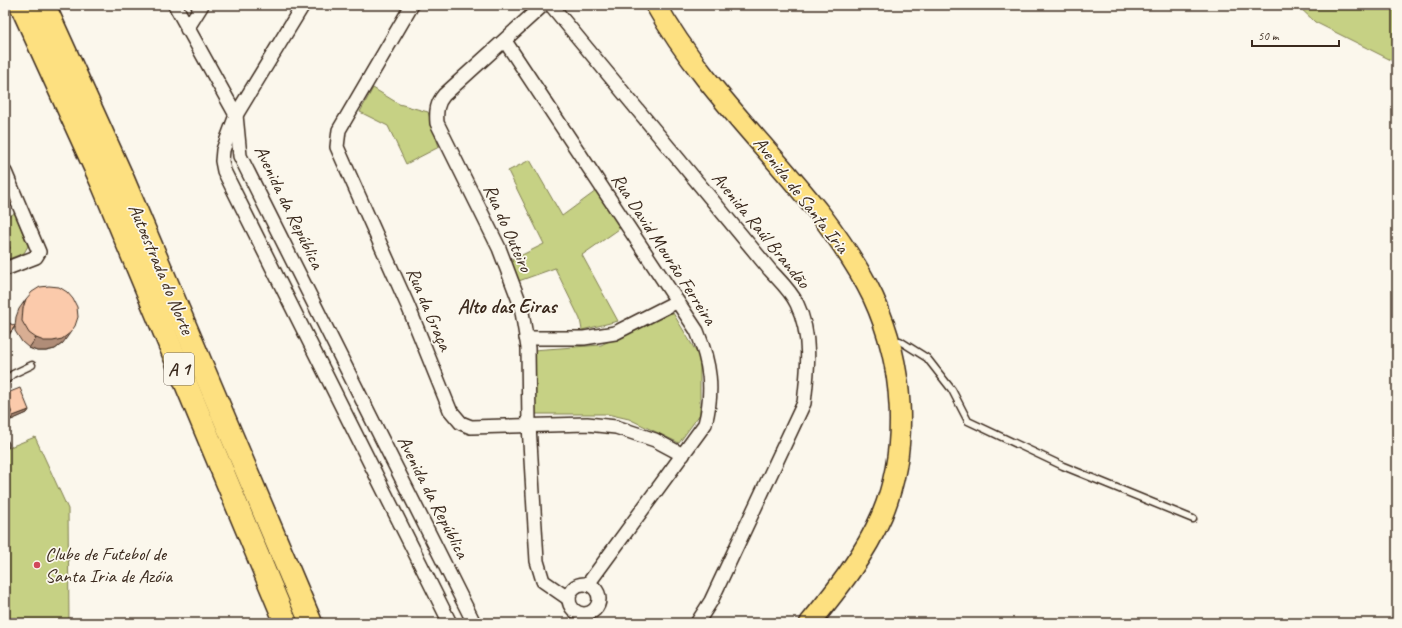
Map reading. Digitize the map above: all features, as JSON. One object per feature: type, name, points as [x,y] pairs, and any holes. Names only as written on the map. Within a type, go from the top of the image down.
[{"type":"highway","name":"Autoestrada do Norte","points":[[21,5],[103,185],[286,623]]},
{"type":"highway","name":"Autoestrada do Norte","points":[[44,5],[122,177],[311,623]]},
{"type":"highway","points":[[256,552],[260,594],[272,623]]},
{"type":"highway","points":[[302,600],[316,623]]},
{"type":"main road","name":"Avenida de Santa Iria","points":[[656,5],[685,50],[821,216],[844,248],[873,296],[884,322],[896,368],[900,414],[899,442],[893,480],[882,515],[864,550],[844,580],[810,623]]},
{"type":"street","points":[[175,5],[236,115],[303,5]]},
{"type":"street","points":[[187,29],[202,5]]},
{"type":"street","name":"Rua da Graça","points":[[412,5],[339,130],[337,147],[405,298],[450,410],[461,423],[471,427],[587,424],[616,427],[655,440],[683,455]]},
{"type":"street","name":"Rua do Outeiro","points":[[544,5],[438,101],[436,113],[437,123],[499,248],[521,306],[526,338],[529,425],[537,561],[543,581],[569,599]]},
{"type":"street","name":"Avenida Raúl Brandão","points":[[551,5],[775,275],[796,303],[807,333],[808,372],[804,403],[711,601],[697,623]]},
{"type":"street","name":"Rua David Mourão Ferreira","points":[[505,41],[676,302],[697,331],[708,363],[710,403],[705,424],[588,584]]},
{"type":"street","name":"Avenida da República","points":[[236,115],[240,156],[474,623]]},
{"type":"street","name":"Avenida da República","points":[[236,115],[223,150],[222,161],[224,171],[450,623]]},
{"type":"street","points":[[5,172],[39,252],[36,257],[5,269]]},
{"type":"street","points":[[526,338],[584,338],[615,332],[676,302]]},
{"type":"street","points":[[352,425],[371,416]]},
{"type":"street","points":[[583,584],[588,584],[596,589],[599,602],[593,611],[584,614],[579,613],[572,608],[569,599],[573,589],[583,584]]},
{"type":"lane","points":[[889,343],[900,341],[927,358],[952,390],[968,421],[1063,466],[1193,519]]},
{"type":"lane","points":[[5,381],[13,374],[32,365]]},
{"type":"green space","points":[[1297,5],[1397,5],[1397,63],[1315,22]]},
{"type":"green space","points":[[373,88],[399,104],[428,112],[439,147],[406,164],[388,126],[360,112]]},
{"type":"green space","points":[[530,160],[562,216],[596,191],[622,227],[582,255],[618,321],[582,330],[580,319],[555,268],[516,282],[508,262],[544,244],[508,171]]},
{"type":"green space","points":[[15,213],[28,246],[24,253],[6,260],[5,218]]},
{"type":"green space","points":[[673,313],[700,358],[700,414],[679,443],[629,419],[607,414],[531,414],[533,350],[601,345],[665,314]]},
{"type":"green space","name":"Clube de Futebol de Santa Iria de Azóia","points":[[35,437],[68,509],[69,623],[5,623],[5,449]]},
{"type":"building","points":[[6,187],[12,203],[5,206],[5,188]]},
{"type":"building","points":[[5,236],[10,248],[5,250]]},
{"type":"building","points":[[40,287],[59,287],[67,292],[77,307],[78,317],[75,326],[70,333],[62,339],[44,341],[29,333],[22,321],[23,308],[26,299],[32,292]]},
{"type":"building","points":[[5,322],[15,326],[8,335],[5,336]]},
{"type":"building","points":[[20,388],[29,410],[13,416],[5,394]]},
{"type":"place","name":"Clube de Futebol de Santa Iria de Azóia","points":[[37,565]]},
{"type":"district","name":"Alto das Eiras","points":[[507,306]]}]
